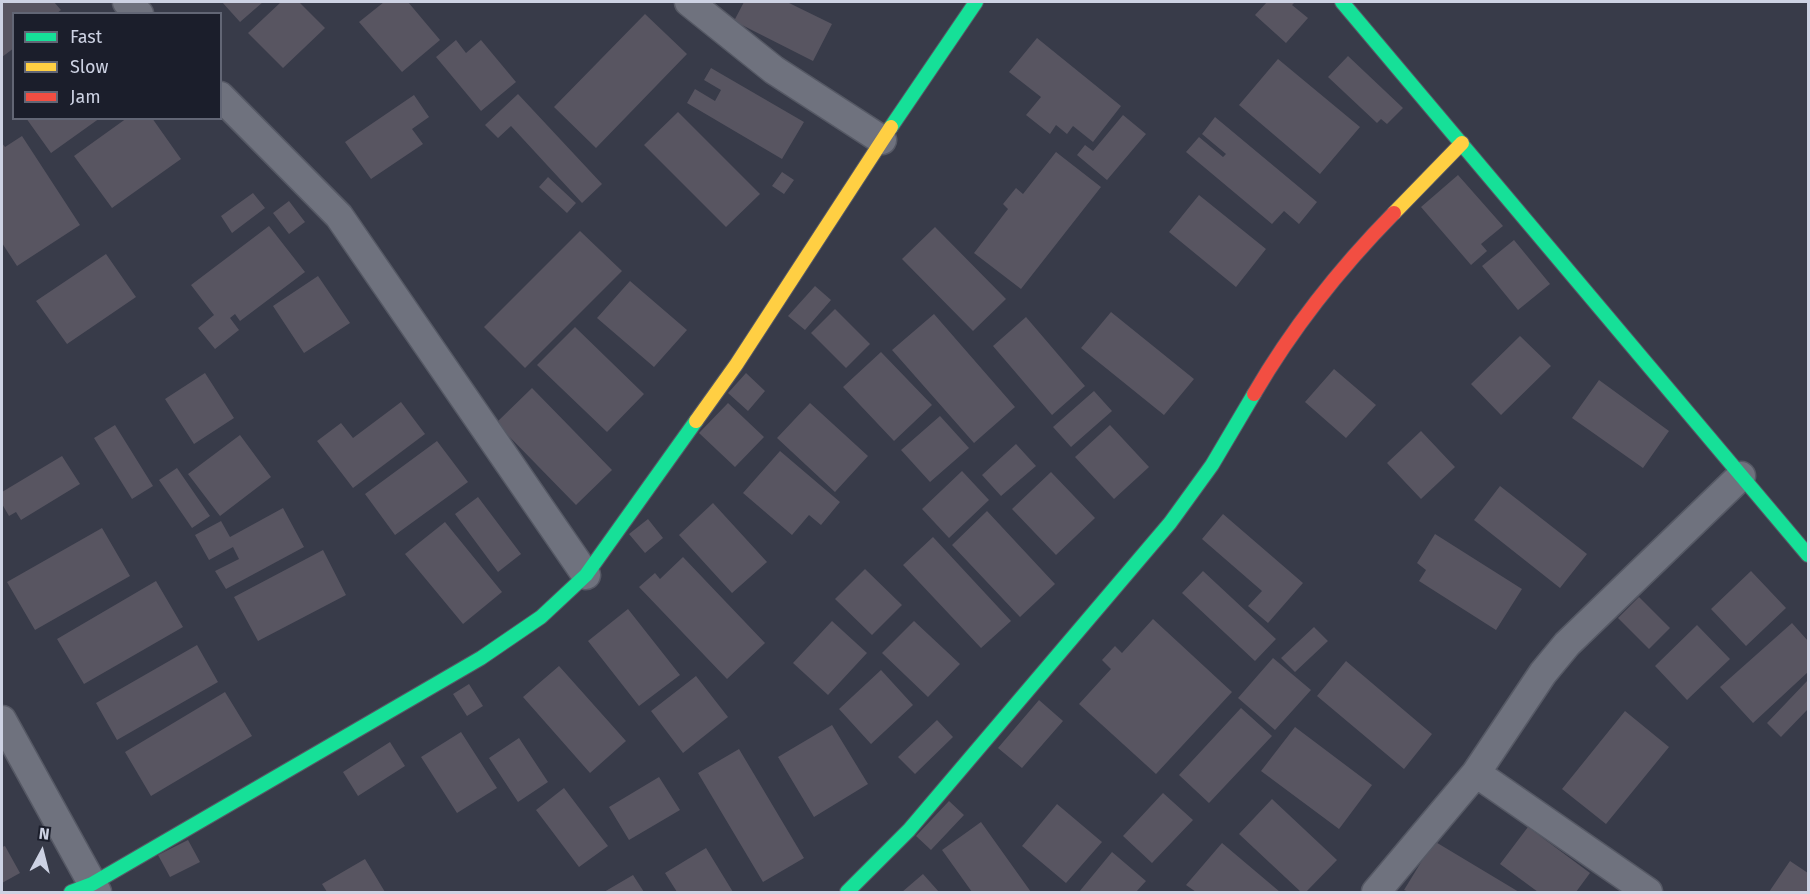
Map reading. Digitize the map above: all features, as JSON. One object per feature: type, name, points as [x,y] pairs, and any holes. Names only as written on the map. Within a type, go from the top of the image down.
[{"type":"street","points":[[689,2],[774,70],[882,140]]},
{"type":"street","points":[[2,720],[87,890],[481,658],[541,617],[586,575],[735,365],[882,140],[976,2]]},
{"type":"street","points":[[1342,2],[1809,555]]},
{"type":"street","points":[[222,98],[339,216],[586,575]]},
{"type":"street","points":[[848,892],[909,830],[1170,523],[1212,465],[1279,351],[1316,302],[1357,251],[1462,143]]},
{"type":"street","points":[[1376,892],[1476,773],[1544,673],[1567,644],[1741,476]]},
{"type":"street","points":[[1476,773],[1648,892]]},
{"type":"building","points":[[2,2],[54,2],[61,10],[58,12],[12,12],[12,50],[2,57]]},
{"type":"building","points":[[222,2],[263,2],[240,22]]},
{"type":"building","points":[[281,2],[299,2],[325,28],[283,68],[248,33]]},
{"type":"building","points":[[384,2],[408,2],[440,40],[402,72],[359,22]]},
{"type":"building","points":[[744,2],[787,2],[832,24],[813,61],[734,21]]},
{"type":"building","points":[[1267,2],[1295,2],[1292,5],[1308,18],[1286,43],[1255,15]]},
{"type":"building","points":[[645,14],[687,54],[596,148],[554,107]]},
{"type":"building","points":[[1037,38],[1121,106],[1093,142],[1073,126],[1067,134],[1056,125],[1050,134],[1026,115],[1041,97],[1009,72]]},
{"type":"building","points":[[456,40],[466,53],[481,40],[516,82],[481,111],[436,57]]},
{"type":"building","points":[[1348,56],[1403,108],[1387,124],[1381,119],[1377,123],[1328,77]]},
{"type":"building","points":[[1278,59],[1360,127],[1320,174],[1239,105]]},
{"type":"building","points":[[711,68],[804,122],[782,159],[687,103],[695,89],[715,101],[721,90],[704,80]]},
{"type":"building","points":[[518,94],[602,184],[582,203],[511,126],[498,138],[485,125]]},
{"type":"building","points":[[414,95],[429,117],[412,129],[423,144],[371,179],[345,142]]},
{"type":"building","points":[[678,112],[760,194],[726,227],[644,145]]},
{"type":"building","points":[[1123,115],[1146,134],[1107,180],[1077,155],[1085,145],[1093,151]]},
{"type":"building","points":[[1215,117],[1317,202],[1299,224],[1284,211],[1272,224],[1186,152],[1199,137],[1223,157],[1226,154],[1202,134]]},
{"type":"building","points":[[27,120],[97,120],[51,153]]},
{"type":"building","points":[[124,120],[153,120],[181,159],[112,208],[74,156]]},
{"type":"building","points":[[22,136],[80,225],[17,266],[2,243],[2,143],[5,147]]},
{"type":"building","points":[[1056,152],[1101,187],[1021,289],[974,253],[1008,209],[1003,204],[1016,188],[1023,194]]},
{"type":"building","points":[[782,172],[794,180],[784,194],[772,186]]},
{"type":"building","points":[[1458,175],[1503,226],[1481,244],[1487,251],[1471,265],[1421,207]]},
{"type":"building","points":[[548,177],[576,203],[567,213],[539,187]]},
{"type":"building","points":[[253,193],[265,208],[232,233],[221,216]]},
{"type":"building","points":[[1199,195],[1266,249],[1236,287],[1169,232]]},
{"type":"building","points":[[289,201],[305,222],[289,234],[273,213]]},
{"type":"building","points":[[269,226],[305,272],[240,321],[235,314],[230,318],[239,330],[215,349],[198,328],[214,315],[191,285]]},
{"type":"building","points":[[935,227],[1006,299],[973,331],[902,259]]},
{"type":"building","points":[[580,231],[622,271],[525,368],[484,327]]},
{"type":"building","points":[[1514,240],[1550,284],[1518,310],[1482,266]]},
{"type":"building","points":[[106,254],[136,297],[67,344],[36,301]]},
{"type":"building","points":[[318,276],[350,323],[304,353],[273,306]]},
{"type":"building","points":[[630,281],[687,330],[654,367],[597,318]]},
{"type":"building","points":[[815,286],[831,300],[805,330],[788,316]]},
{"type":"building","points":[[835,309],[870,344],[846,368],[811,333]]},
{"type":"building","points":[[1111,312],[1194,379],[1164,415],[1081,348]]},
{"type":"building","points":[[934,314],[1015,407],[974,443],[892,350]]},
{"type":"building","points":[[1026,317],[1085,386],[1052,415],[993,346]]},
{"type":"building","points":[[575,327],[644,394],[607,432],[537,365]]},
{"type":"building","points":[[1520,336],[1551,366],[1501,415],[1471,384]]},
{"type":"building","points":[[881,352],[932,405],[894,441],[843,387]]},
{"type":"building","points":[[1334,369],[1376,405],[1346,438],[1305,402]]},
{"type":"building","points":[[205,373],[234,418],[194,444],[165,399]]},
{"type":"building","points":[[746,373],[765,391],[748,411],[728,393]]},
{"type":"building","points":[[1599,380],[1669,431],[1643,468],[1572,418]]},
{"type":"building","points":[[532,388],[612,470],[576,505],[496,423]]},
{"type":"building","points":[[1094,391],[1112,411],[1071,447],[1053,427]]},
{"type":"building","points":[[401,402],[425,434],[353,488],[317,441],[341,423],[353,438]]},
{"type":"building","points":[[728,403],[764,437],[735,467],[699,433]]},
{"type":"building","points":[[810,403],[868,456],[835,492],[777,438]]},
{"type":"building","points":[[940,416],[969,448],[930,482],[901,450]]},
{"type":"building","points":[[115,425],[153,486],[132,499],[94,438]]},
{"type":"building","points":[[1110,425],[1149,467],[1114,499],[1075,457]]},
{"type":"building","points":[[1421,431],[1455,467],[1421,499],[1387,463]]},
{"type":"building","points":[[240,435],[271,477],[220,516],[188,474]]},
{"type":"building","points":[[437,441],[468,482],[395,535],[365,494]]},
{"type":"building","points":[[1016,444],[1036,466],[1001,496],[982,475]]},
{"type":"building","points":[[780,451],[840,502],[821,525],[809,515],[792,535],[743,493]]},
{"type":"building","points":[[62,456],[80,484],[21,520],[16,512],[9,516],[2,504],[2,492]]},
{"type":"building","points":[[177,468],[210,516],[192,528],[159,480]]},
{"type":"building","points":[[962,471],[989,500],[949,538],[922,509]]},
{"type":"building","points":[[1051,472],[1095,518],[1056,555],[1012,509]]},
{"type":"building","points":[[1500,486],[1587,554],[1560,588],[1474,520]]},
{"type":"building","points":[[478,497],[521,554],[498,572],[455,514]]},
{"type":"building","points":[[713,503],[767,562],[732,593],[679,535]]},
{"type":"building","points":[[283,508],[304,547],[226,589],[215,571],[239,559],[233,547],[209,560],[195,535],[221,521],[230,537]]},
{"type":"building","points":[[987,511],[1055,584],[1020,617],[952,545]]},
{"type":"building","points":[[1223,514],[1303,583],[1268,623],[1248,606],[1262,591],[1202,539]]},
{"type":"building","points":[[648,519],[663,538],[645,553],[629,534]]},
{"type":"building","points":[[445,522],[502,592],[463,624],[405,554]]},
{"type":"building","points":[[102,528],[130,576],[35,630],[7,582]]},
{"type":"building","points":[[1435,534],[1522,589],[1496,630],[1419,581],[1426,570],[1417,563]]},
{"type":"building","points":[[933,537],[1011,621],[981,648],[903,565]]},
{"type":"building","points":[[323,550],[346,595],[258,641],[234,597]]},
{"type":"building","points":[[683,557],[765,643],[727,679],[639,587],[655,573],[660,579]]},
{"type":"building","points":[[865,569],[902,605],[872,635],[835,599]]},
{"type":"building","points":[[1203,571],[1276,639],[1255,661],[1182,593]]},
{"type":"building","points":[[1751,571],[1786,608],[1746,646],[1711,609]]},
{"type":"building","points":[[156,581],[183,627],[84,684],[57,639]]},
{"type":"building","points":[[1639,597],[1670,628],[1649,649],[1618,618]]},
{"type":"building","points":[[628,609],[680,675],[639,706],[588,641]]},
{"type":"building","points":[[1153,619],[1232,692],[1156,774],[1079,704],[1111,669],[1102,660],[1115,646],[1122,653]]},
{"type":"building","points":[[832,621],[867,653],[828,695],[793,663]]},
{"type":"building","points":[[914,621],[960,664],[928,697],[882,653]]},
{"type":"building","points":[[1792,623],[1808,641],[1808,672],[1753,723],[1720,687]]},
{"type":"building","points":[[1697,625],[1730,659],[1687,700],[1655,666]]},
{"type":"building","points":[[1314,627],[1328,641],[1295,672],[1281,658]]},
{"type":"building","points":[[197,645],[218,682],[117,740],[96,703]]},
{"type":"building","points":[[1273,658],[1311,690],[1275,730],[1238,698]]},
{"type":"building","points":[[1346,661],[1432,734],[1404,769],[1317,696]]},
{"type":"building","points":[[559,666],[626,741],[590,773],[523,697]]},
{"type":"building","points":[[881,670],[913,705],[871,744],[839,709]]},
{"type":"building","points":[[696,676],[728,717],[683,753],[651,711]]},
{"type":"building","points":[[1808,680],[1808,709],[1781,737],[1767,723]]},
{"type":"building","points":[[469,684],[483,706],[467,716],[453,694]]},
{"type":"building","points":[[225,692],[252,736],[151,796],[125,752]]},
{"type":"building","points":[[1039,700],[1063,721],[1022,768],[998,748]]},
{"type":"building","points":[[1241,708],[1272,736],[1209,803],[1179,775]]},
{"type":"building","points":[[1625,711],[1669,747],[1606,824],[1562,789]]},
{"type":"building","points":[[937,720],[953,737],[915,774],[898,757]]},
{"type":"building","points":[[832,725],[868,784],[814,817],[778,757]]},
{"type":"building","points":[[1295,727],[1372,785],[1339,829],[1261,771]]},
{"type":"building","points":[[461,732],[497,788],[457,813],[421,757]]},
{"type":"building","points":[[519,738],[548,782],[518,802],[489,758]]},
{"type":"building","points":[[390,742],[405,766],[358,796],[343,772]]},
{"type":"building","points":[[739,749],[804,858],[763,882],[698,773]]},
{"type":"building","points":[[659,777],[680,810],[629,840],[609,807]]},
{"type":"building","points":[[564,788],[608,846],[579,867],[536,810]]},
{"type":"building","points":[[1163,793],[1193,820],[1152,863],[1123,836]]},
{"type":"building","points":[[1272,799],[1337,860],[1306,892],[1301,892],[1239,834]]},
{"type":"building","points":[[949,801],[964,815],[931,850],[916,836]]},
{"type":"building","points":[[1057,804],[1102,842],[1066,883],[1022,846]]},
{"type":"building","points":[[981,822],[1031,892],[972,892],[942,850]]},
{"type":"building","points":[[1528,827],[1590,873],[1576,892],[1538,892],[1500,864]]},
{"type":"building","points":[[188,840],[200,862],[170,877],[158,855]]},
{"type":"building","points":[[1434,841],[1519,892],[1409,892],[1404,890]]},
{"type":"building","points":[[1222,843],[1280,892],[1196,892],[1186,885]]},
{"type":"building","points":[[5,846],[20,873],[2,883],[2,847]]},
{"type":"building","points":[[706,848],[733,892],[677,892],[665,873]]},
{"type":"building","points":[[1112,852],[1146,881],[1136,892],[1079,892]]},
{"type":"building","points":[[365,859],[385,892],[327,892],[322,884]]},
{"type":"building","points":[[1790,861],[1808,873],[1808,892],[1769,892]]},
{"type":"building","points":[[923,874],[939,892],[902,892]]},
{"type":"building","points":[[633,875],[644,892],[604,892]]},
{"type":"traffic: fast","points":[[891,127],[976,2]]},
{"type":"traffic: fast","points":[[1342,2],[1808,555]]},
{"type":"traffic: fast","points":[[847,892],[909,830],[1170,523],[1212,465],[1254,394]]},
{"type":"traffic: fast","points":[[71,892],[92,884],[481,658],[541,617],[586,575],[696,421]]},
{"type":"traffic: slow","points":[[696,421],[736,365],[891,127]]},
{"type":"traffic: slow","points":[[1394,213],[1462,143]]},
{"type":"traffic: jam","points":[[1254,394],[1318,299],[1394,213]]}]
